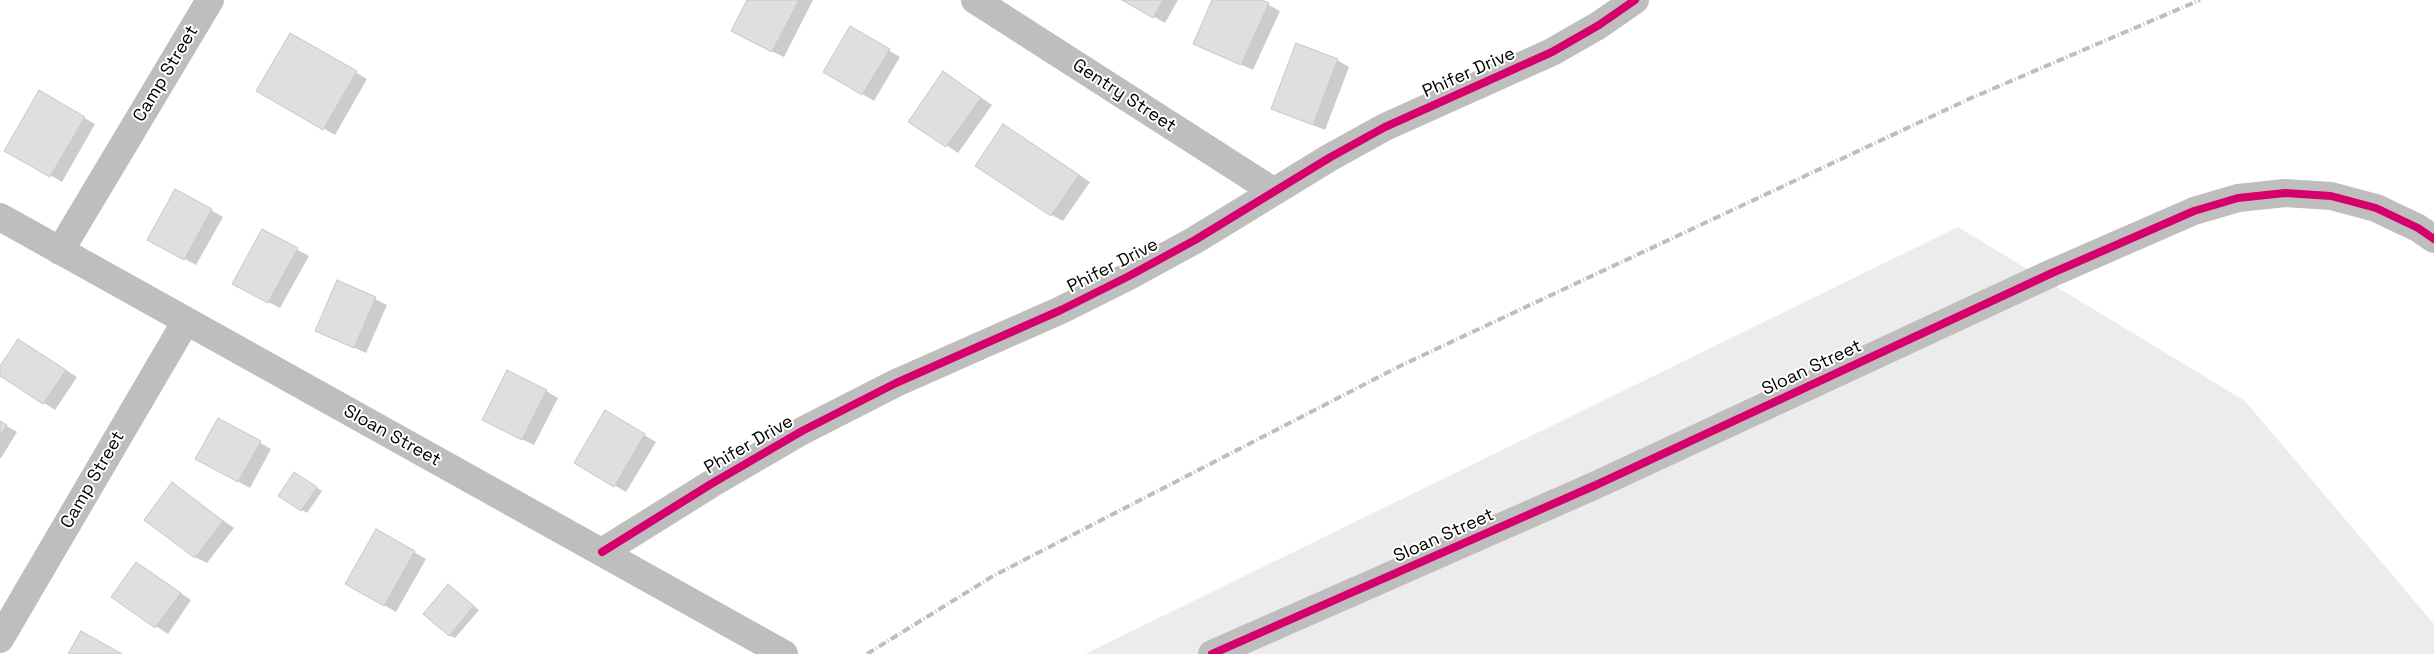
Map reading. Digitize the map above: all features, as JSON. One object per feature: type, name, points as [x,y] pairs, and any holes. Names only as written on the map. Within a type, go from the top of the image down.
[{"type":"street","name":"Camp Street","points":[[60,251],[210,0]]},
{"type":"street","name":"Gentry Street","points":[[975,0],[1274,191]]},
{"type":"street","name":"Phifer Drive","points":[[602,552],[711,484],[802,431],[896,383],[1061,310],[1129,276],[1195,240],[1274,191],[1385,127],[1552,52],[1599,25],[1634,0]]},
{"type":"street","name":"Sloan Street","points":[[1212,654],[1596,485],[2052,273],[2194,211],[2238,198],[2285,193],[2332,196],[2376,208],[2418,228],[2434,240]]},
{"type":"street","name":"Sloan Street","points":[[0,217],[784,654]]},
{"type":"street","name":"Camp Street","points":[[0,639],[186,321]]},
{"type":"shaded area","points":[[1958,227],[2245,401],[2434,624],[2434,654],[1085,654]]},
{"type":"building","points":[[747,0],[799,0],[772,52],[731,31]]},
{"type":"building","points":[[1122,0],[1163,0],[1153,18]]},
{"type":"building","points":[[1212,0],[1262,0],[1269,3],[1241,65],[1193,44]]},
{"type":"building","points":[[850,26],[890,49],[862,95],[823,72]]},
{"type":"building","points":[[290,33],[357,71],[323,130],[256,91]]},
{"type":"building","points":[[1296,43],[1338,59],[1313,125],[1271,109]]},
{"type":"building","points":[[943,71],[981,98],[946,147],[908,122]]},
{"type":"building","points":[[39,90],[85,117],[50,177],[4,151]]},
{"type":"building","points":[[1003,124],[1079,175],[1051,216],[975,166]]},
{"type":"building","points":[[175,189],[212,209],[184,260],[147,240]]},
{"type":"building","points":[[262,229],[298,248],[268,303],[232,284]]},
{"type":"building","points":[[337,280],[376,297],[354,348],[315,331]]},
{"type":"building","points":[[18,339],[66,370],[43,404],[0,376],[0,366]]},
{"type":"building","points":[[507,370],[547,390],[522,440],[482,420]]},
{"type":"building","points":[[605,410],[645,434],[614,487],[574,463]]},
{"type":"building","points":[[218,418],[261,441],[238,482],[195,459]]},
{"type":"building","points":[[0,421],[7,425],[0,435]]},
{"type":"building","points":[[294,472],[317,487],[301,511],[278,496]]},
{"type":"building","points":[[172,482],[223,521],[195,558],[144,520]]},
{"type":"building","points":[[376,529],[415,551],[384,606],[345,584]]},
{"type":"building","points":[[136,562],[181,593],[155,628],[111,597]]},
{"type":"building","points":[[448,584],[474,606],[449,636],[423,614]]},
{"type":"building","points":[[81,631],[122,654],[68,654]]},
{"type":"railway","points":[[867,654],[993,576],[1400,366],[1969,99],[2200,0]]},
{"type":"cycle path","points":[[602,552],[711,484],[802,431],[896,383],[1061,310],[1129,276],[1195,240],[1329,158],[1385,127],[1552,52],[1599,25],[1635,0]]},
{"type":"cycle path","points":[[1212,654],[1596,485],[2052,273],[2194,211],[2238,198],[2285,193],[2331,196],[2376,208],[2418,228],[2434,239]]}]
